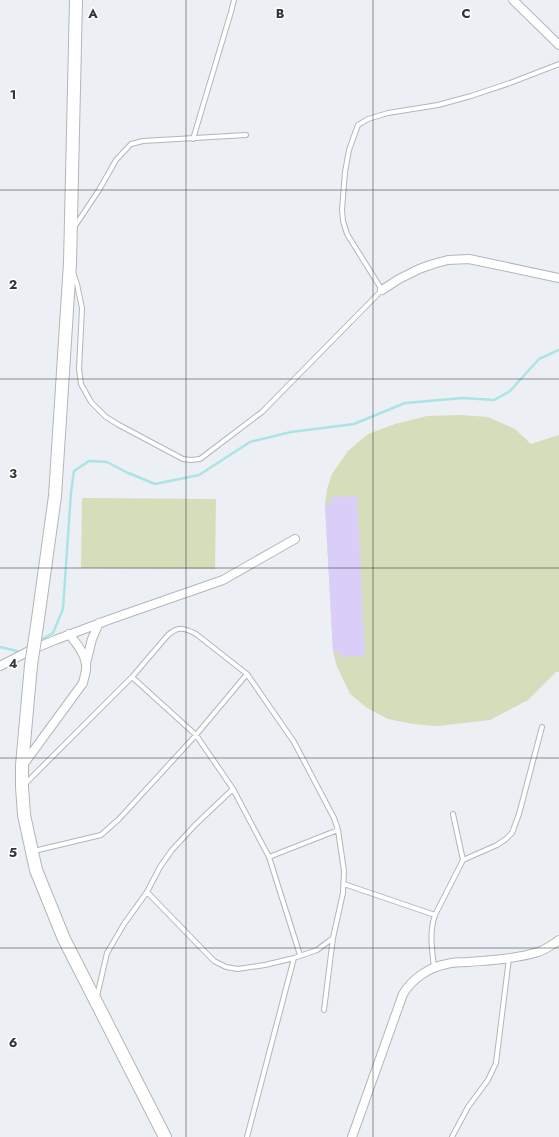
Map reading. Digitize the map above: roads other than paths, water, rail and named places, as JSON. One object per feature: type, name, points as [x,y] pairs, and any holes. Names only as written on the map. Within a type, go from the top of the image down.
[{"type":"street","points":[[76,0],[70,263],[55,496],[31,665],[22,765],[24,815],[36,870],[64,939],[165,1137]]},
{"type":"street","points":[[513,0],[559,45]]},
{"type":"street","points":[[382,290],[419,269],[448,260],[469,259],[559,278]]},
{"type":"street","points":[[0,666],[31,650],[69,634],[223,580],[295,539]]},
{"type":"street","points":[[22,765],[83,683],[92,639],[99,623]]},
{"type":"street","points":[[69,634],[78,647],[86,664]]},
{"type":"street","points":[[352,1137],[403,994],[408,986],[418,976],[434,968],[447,964],[509,958],[538,952],[559,940]]},
{"type":"lane","points":[[193,139],[234,0]]},
{"type":"lane","points":[[70,263],[77,284],[82,308],[79,369],[81,384],[91,402],[106,417],[118,425],[183,459],[200,459],[262,412],[382,290],[347,234],[343,221],[342,210],[344,172],[349,150],[358,125],[368,118],[388,113],[438,105],[471,96],[559,64]]},
{"type":"lane","points":[[70,233],[99,190],[116,160],[132,144],[143,141],[246,135]]},
{"type":"lane","points":[[22,787],[132,677],[172,631],[187,629],[196,634],[247,674],[294,742],[334,818],[338,830],[344,871],[344,884],[333,938],[324,1010]]},
{"type":"lane","points":[[32,851],[101,835],[119,819],[196,735],[247,674]]},
{"type":"lane","points":[[132,677],[196,735],[233,789],[269,857],[300,955]]},
{"type":"lane","points":[[434,968],[431,933],[435,915],[463,860],[497,845],[512,833],[519,814],[542,727]]},
{"type":"lane","points":[[96,1002],[106,953],[124,924],[147,892],[160,868],[172,850],[196,824],[233,789]]},
{"type":"lane","points":[[453,814],[463,860]]},
{"type":"lane","points":[[269,857],[338,830]]},
{"type":"lane","points":[[344,884],[435,915]]},
{"type":"lane","points":[[147,892],[214,961],[226,967],[238,968],[265,965],[294,958],[317,950],[333,938]]},
{"type":"lane","points":[[247,1137],[294,958]]},
{"type":"lane","points":[[452,1137],[468,1107],[488,1080],[496,1063],[509,958]]},
{"type":"waterway","points":[[39,641],[53,633],[63,609],[71,492],[74,471],[89,461],[107,462],[155,484],[199,475],[250,442],[291,432],[354,424],[405,403],[463,398],[494,400],[510,391],[539,359],[559,350]]},
{"type":"waterway","points":[[0,647],[22,651]]}]
